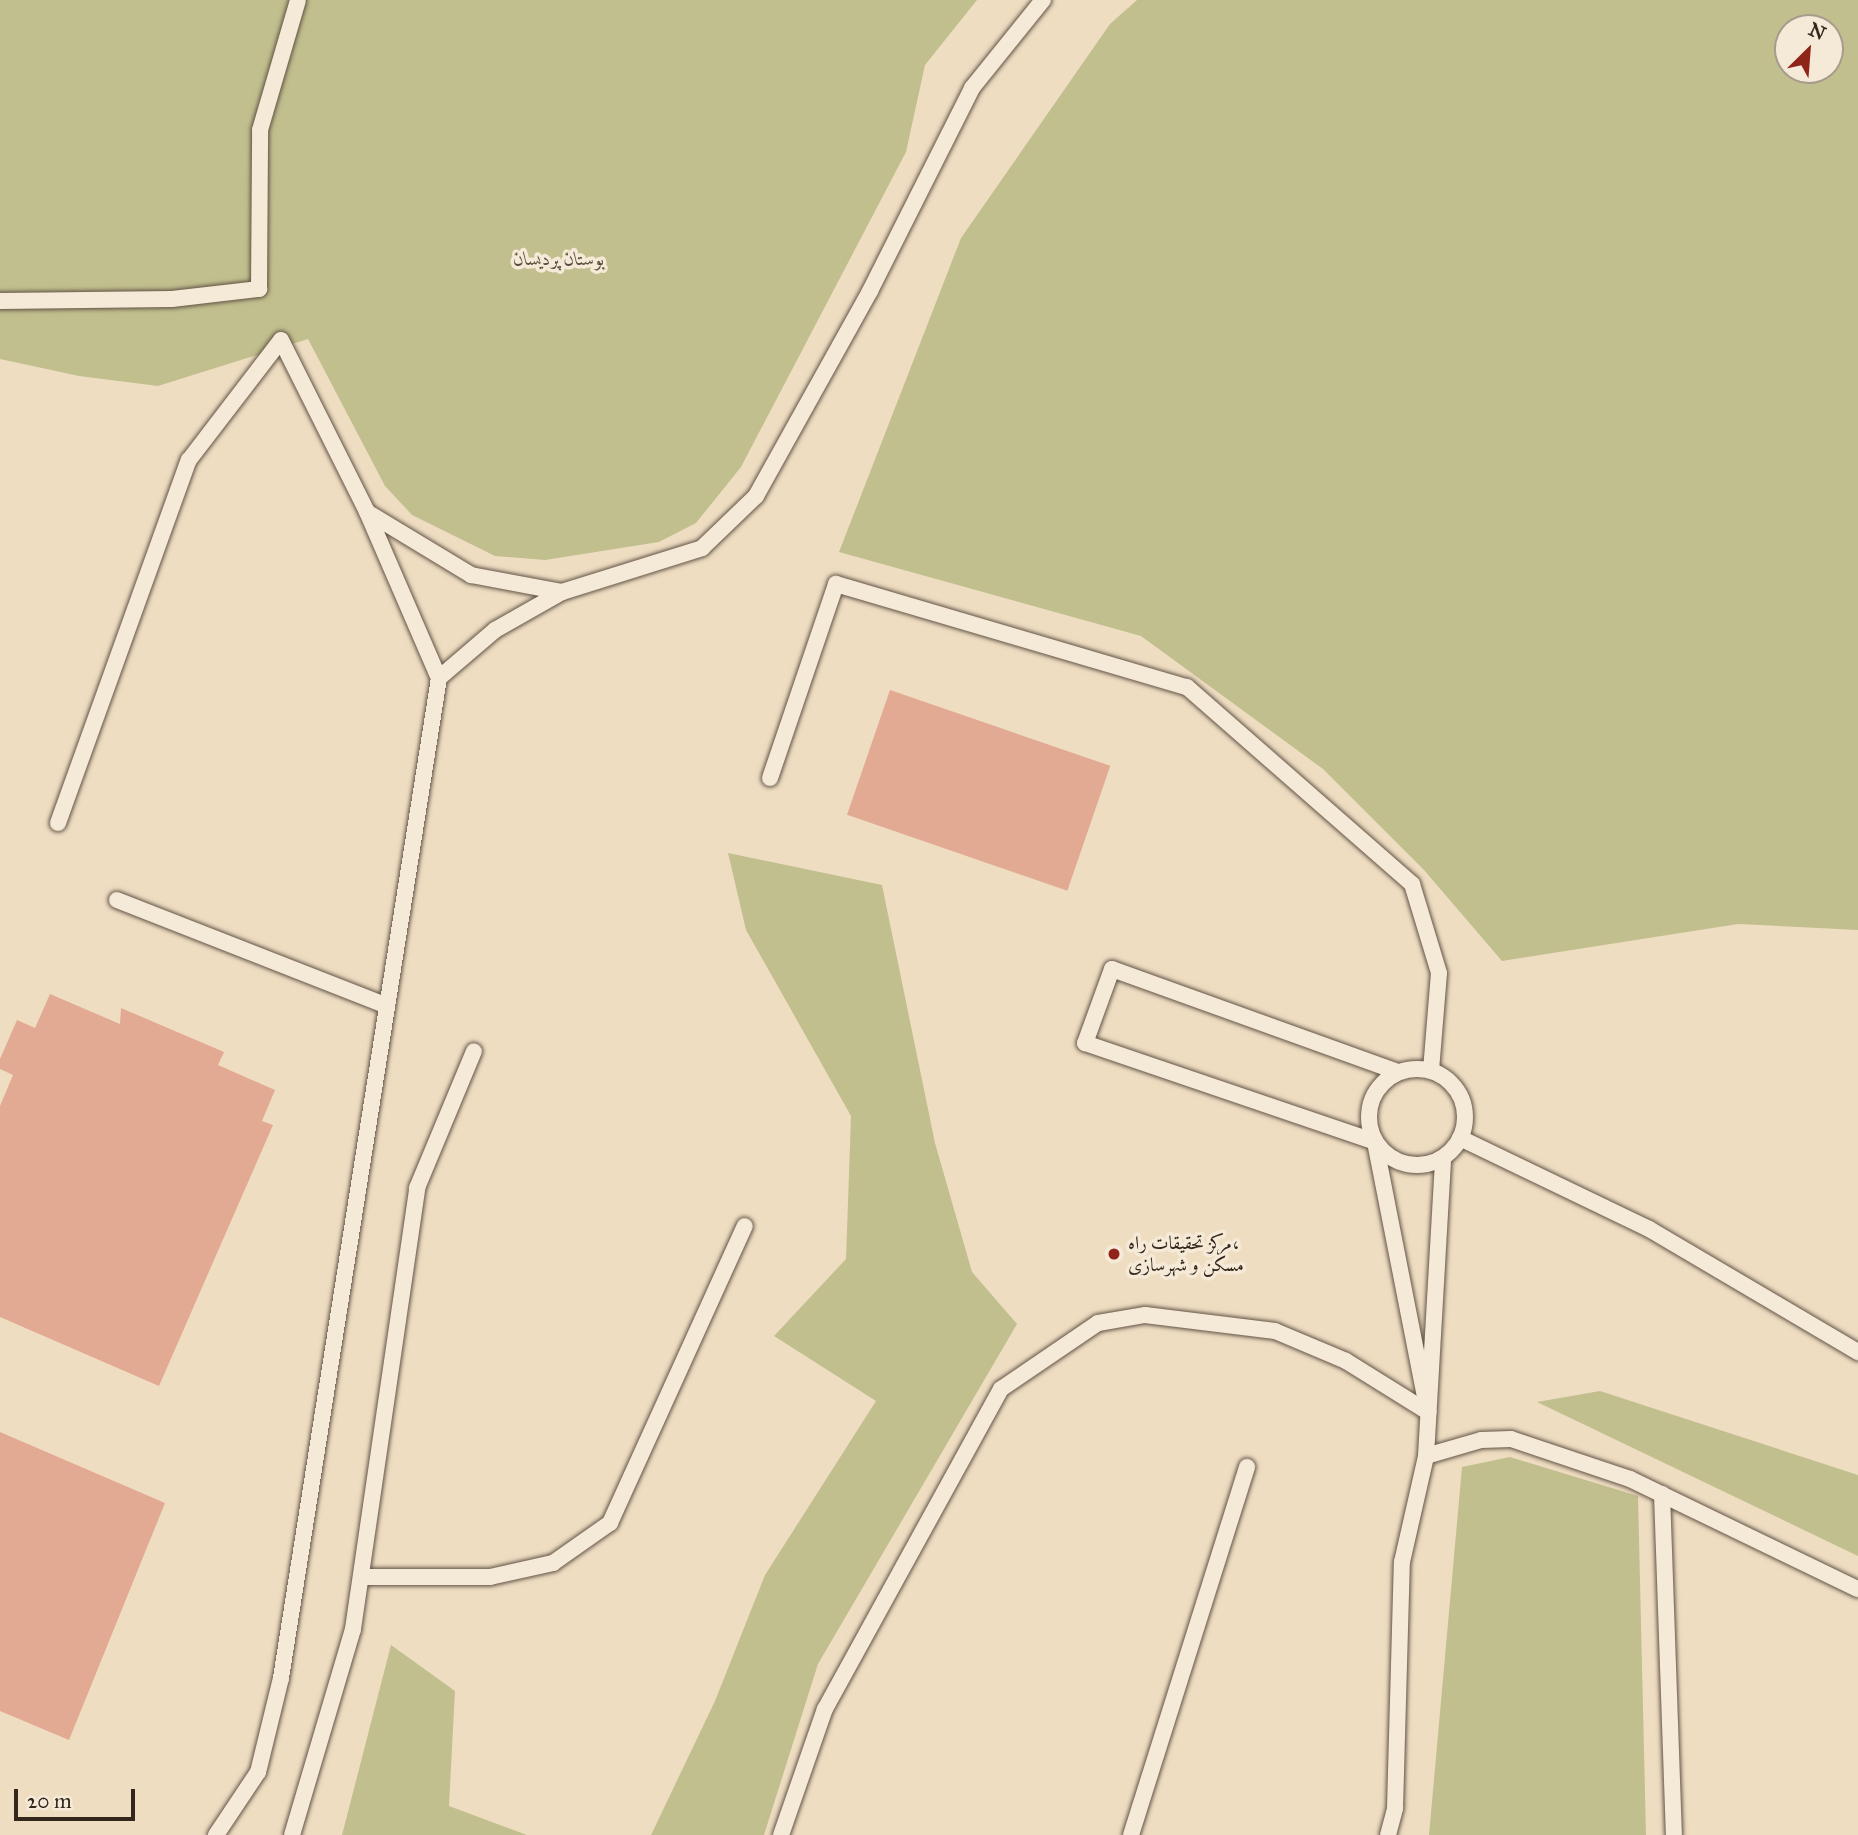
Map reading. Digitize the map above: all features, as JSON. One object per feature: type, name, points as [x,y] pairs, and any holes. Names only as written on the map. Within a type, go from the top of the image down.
[{"type":"lane","points":[[0,301],[172,299],[259,289],[260,130],[298,0]]},
{"type":"lane","points":[[439,678],[495,630],[562,592],[702,548],[756,496],[870,290],[972,88],[1043,0]]},
{"type":"lane","points":[[58,823],[189,460],[281,340],[368,512],[439,678],[282,1678],[258,1772],[216,1835]]},
{"type":"lane","points":[[368,512],[471,575],[562,592]]},
{"type":"lane","points":[[770,778],[836,584],[1187,687],[1412,884],[1439,973],[1431,1071]]},
{"type":"lane","points":[[117,900],[387,1006]]},
{"type":"lane","points":[[1112,969],[1398,1072],[1431,1071],[1445,1078],[1463,1103],[1460,1138],[1443,1158],[1413,1166],[1398,1162],[1374,1142],[1085,1043],[1112,969]]},
{"type":"lane","points":[[292,1835],[353,1629],[417,1188],[474,1051]]},
{"type":"lane","points":[[1398,1072],[1384,1081],[1368,1110],[1427,1412]]},
{"type":"lane","points":[[1460,1138],[1649,1229],[1858,1352]]},
{"type":"lane","points":[[1388,1835],[1396,1795],[1402,1562],[1426,1456],[1443,1158]]},
{"type":"lane","points":[[361,1577],[491,1577],[553,1563],[610,1523],[745,1226]]},
{"type":"lane","points":[[781,1835],[825,1709],[1000,1389],[1098,1323],[1145,1315],[1275,1331],[1346,1361],[1427,1412]]},
{"type":"lane","points":[[1426,1456],[1481,1440],[1511,1439],[1662,1494],[1858,1589]]},
{"type":"lane","points":[[1130,1835],[1247,1467]]},
{"type":"lane","points":[[1662,1494],[1674,1835]]},
{"type":"green space","name":"بوستان پردیسان","points":[[0,0],[977,0],[925,65],[906,152],[741,467],[696,523],[659,542],[545,560],[495,556],[412,515],[385,486],[308,339],[158,386],[79,376],[0,359]]},
{"type":"green space","points":[[1137,0],[1858,0],[1858,930],[1738,924],[1502,961],[1424,870],[1323,769],[1141,636],[839,552],[961,238],[1110,24]]},
{"type":"green space","points":[[728,853],[882,885],[935,1143],[972,1272],[1017,1324],[818,1664],[764,1835],[651,1835],[715,1701],[765,1575],[876,1401],[774,1336],[846,1259],[851,1116],[746,930]]},
{"type":"green space","points":[[1600,1391],[1858,1475],[1858,1556],[1537,1402]]},
{"type":"green space","points":[[1510,1457],[1638,1496],[1646,1835],[1429,1835],[1462,1467]]},
{"type":"green space","points":[[391,1645],[455,1691],[449,1806],[527,1835],[342,1835]]},
{"type":"building","points":[[890,690],[1110,766],[1067,891],[847,815]]},
{"type":"building","points":[[50,994],[120,1024],[121,1008],[224,1052],[218,1065],[275,1090],[262,1121],[273,1125],[159,1386],[0,1317],[0,1106],[13,1075],[0,1069],[0,1059],[17,1020],[35,1028]]},
{"type":"building","points":[[0,1432],[165,1503],[69,1740],[0,1711]]},
{"type":"place","name":"مرکز تحقیقات راه، مسکن و شهرسازی","points":[[1114,1254]]}]
